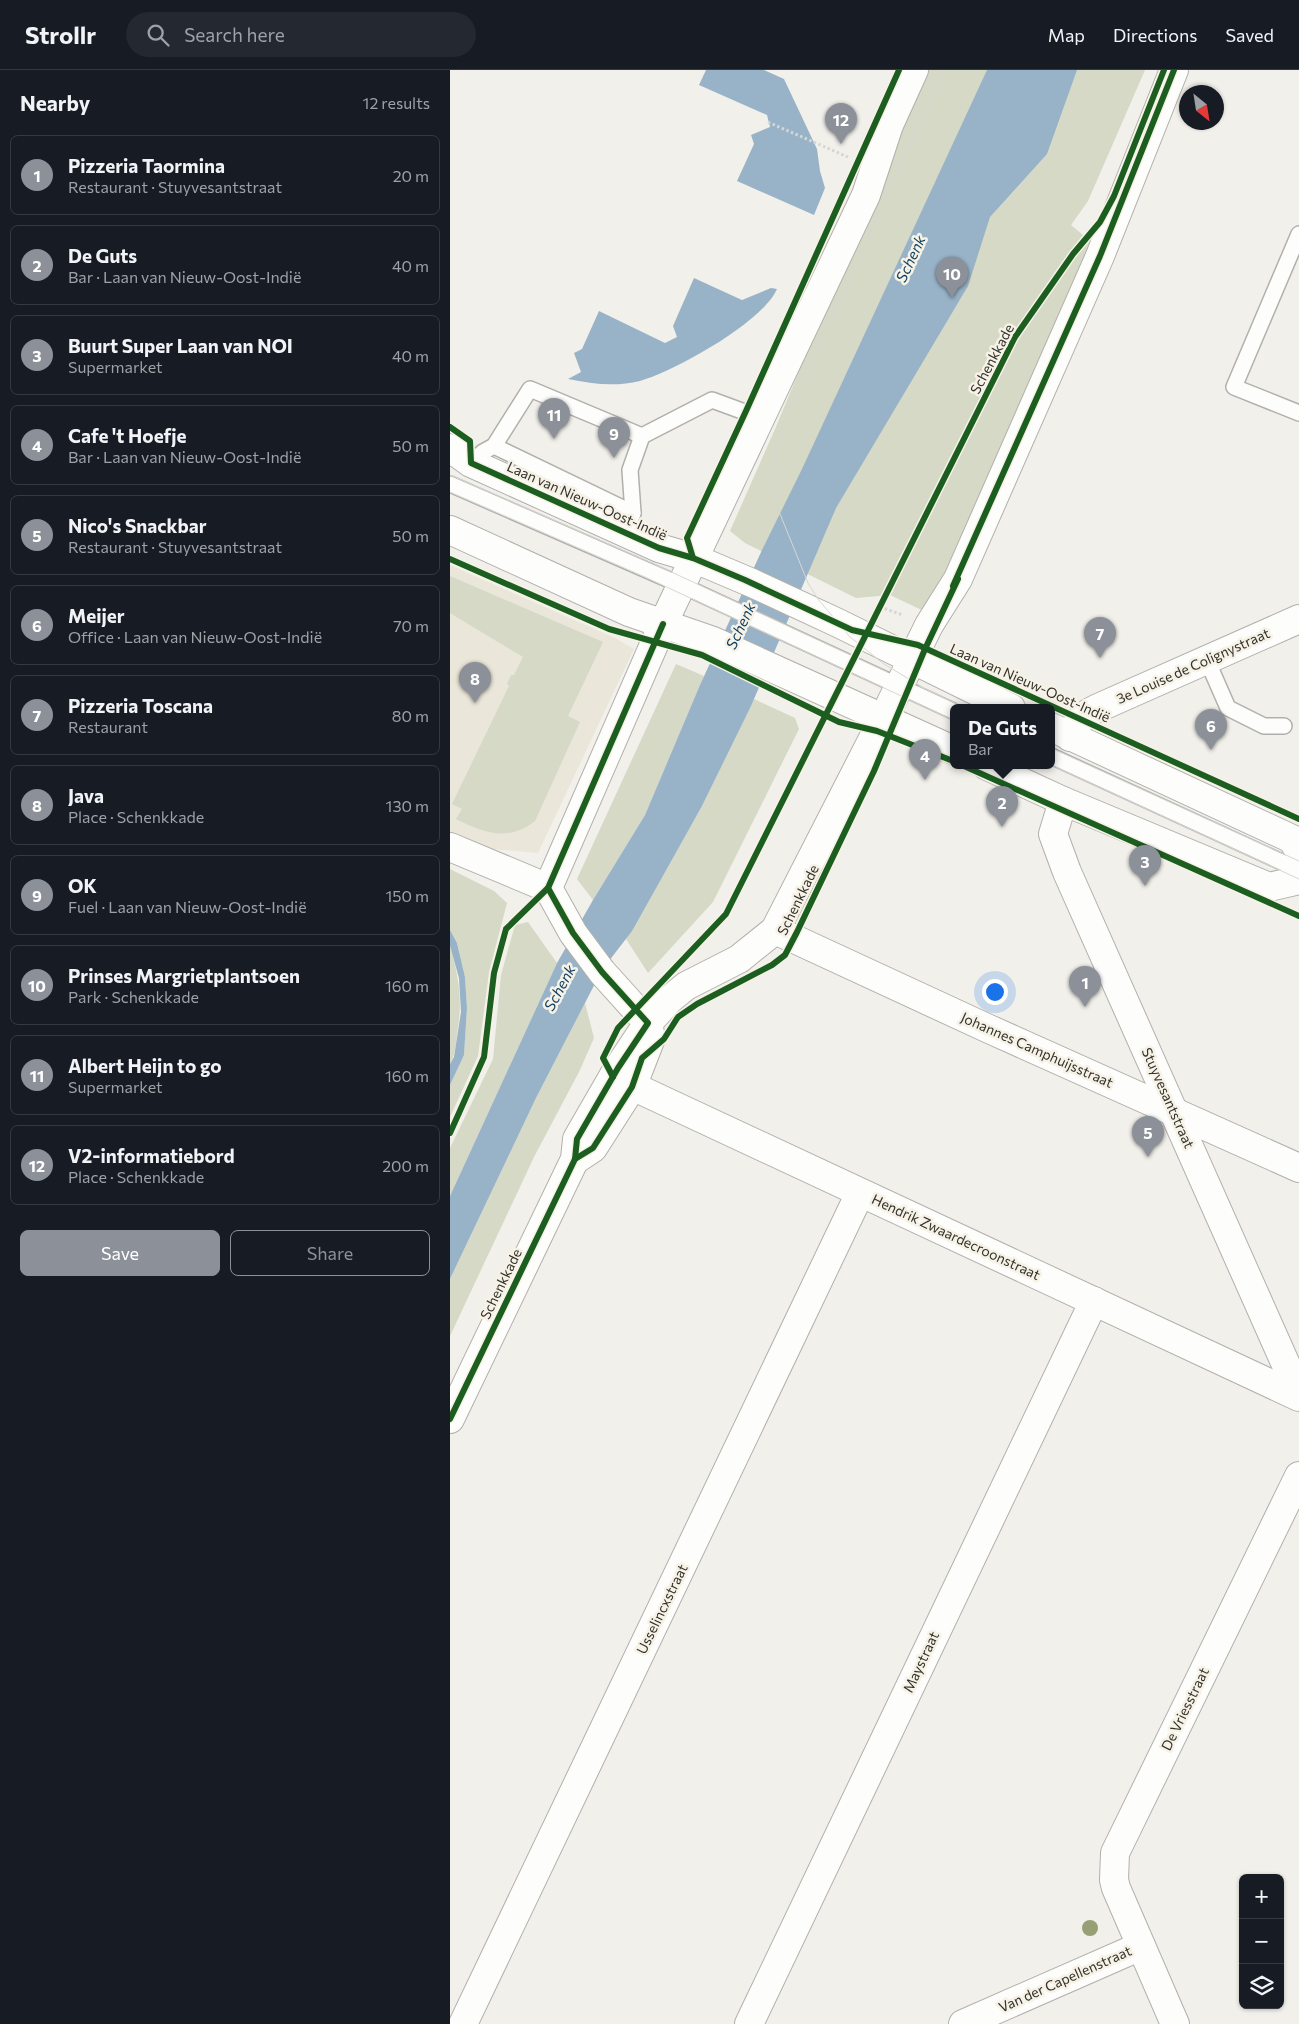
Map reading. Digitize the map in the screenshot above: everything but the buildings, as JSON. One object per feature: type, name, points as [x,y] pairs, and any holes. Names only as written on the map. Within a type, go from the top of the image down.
[{"type":"street","points":[[548,888],[693,558],[866,195],[889,125],[914,70]]},
{"type":"street","name":"Schenkkade","points":[[450,1419],[575,1159],[593,1148],[622,1082],[650,1038],[648,1023],[669,1000],[686,986],[739,959],[776,930],[884,717],[911,659],[929,625],[958,579],[1100,256],[1174,70]]},
{"type":"street","name":"Laan van Nieuw-Oost-Indië","points":[[460,455],[629,523],[659,548],[693,558],[800,606],[871,624],[911,659],[1003,704]]},
{"type":"street","points":[[450,530],[629,612],[713,642],[884,717],[950,749]]},
{"type":"street","name":"3e Louise de Colignystraat","points":[[1060,732],[1074,725],[1082,716],[1299,619]]},
{"type":"street","points":[[1060,732],[1292,839],[1299,851]]},
{"type":"street","points":[[994,769],[1062,801],[1269,886],[1299,880]]},
{"type":"street","name":"Stuyvesantstraat","points":[[1062,801],[1053,834],[1059,852],[1299,1395]]},
{"type":"street","points":[[450,847],[548,888],[573,933],[602,972],[648,1023]]},
{"type":"street","name":"Johannes Camphuijsstraat","points":[[776,930],[980,1025],[1299,1168]]},
{"type":"street","name":"Hendrik Zwaardecroonstraat","points":[[622,1082],[1299,1395]]},
{"type":"street","name":"Usselincxstraat","points":[[463,2024],[860,1193]]},
{"type":"street","name":"Maystraat","points":[[748,2024],[1094,1300]]},
{"type":"street","name":"De Vriesstraat","points":[[1175,2024],[1114,1880],[1115,1853],[1299,1476]]},
{"type":"street","name":"Van der Capellenstraat","points":[[963,2024],[1141,1946]]},
{"type":"lane","points":[[1299,234],[1234,387],[1299,413]]},
{"type":"lane","points":[[460,455],[483,452],[494,446],[530,389],[642,436]]},
{"type":"lane","points":[[494,446],[629,523],[630,470],[642,436],[712,400],[761,418]]},
{"type":"lane","points":[[450,484],[790,634],[950,710]]},
{"type":"lane","points":[[1207,660],[1228,708],[1264,726],[1284,726]]},
{"type":"lane","points":[[1055,758],[1299,870]]},
{"type":"path","points":[[768,122],[850,158]]},
{"type":"path","points":[[871,624],[884,598]]},
{"type":"shaded area","points":[[450,565],[615,638],[634,649],[538,853],[459,846],[450,865]]},
{"type":"green space","points":[[927,70],[1145,70],[1088,201],[1071,225],[1096,246],[928,613],[890,595],[856,598],[745,543],[730,531],[775,429],[895,140]]},
{"type":"green space","points":[[450,576],[603,642],[568,716],[580,722],[535,821],[515,832],[496,833],[466,824],[456,819],[462,809],[452,804],[509,686],[507,684],[511,675],[514,675],[523,657],[450,613]]},
{"type":"green space","points":[[676,664],[704,676],[645,815],[593,900],[577,879]]},
{"type":"green space","points":[[754,699],[795,718],[799,729],[713,902],[648,973],[626,939],[702,806]]},
{"type":"green space","points":[[450,869],[494,891],[507,903],[489,972],[478,1056],[450,1117],[450,1085],[464,1055],[467,1008],[465,977],[457,943],[450,930]]},
{"type":"green space","points":[[528,922],[557,963],[450,1196],[450,1148],[493,1059],[501,975],[515,925]]},
{"type":"green space","points":[[450,946],[458,979],[460,1011],[456,1046],[450,1064]]},
{"type":"green space","points":[[585,1003],[594,1038],[579,1072],[534,1157],[450,1336],[450,1279],[536,1098]]},
{"type":"water","points":[[706,70],[764,70],[784,79],[817,149],[825,188],[814,215],[737,181],[754,144],[751,135],[770,127],[767,115],[699,85]]},
{"type":"water","name":"Schenk","points":[[987,70],[1077,70],[1047,154],[990,217],[968,286],[836,508],[751,706],[702,806],[632,931],[602,970],[536,1098],[450,1279],[450,1196],[557,963],[645,815],[700,685]]},
{"type":"water","points":[[694,278],[742,300],[771,288],[777,289],[769,302],[737,330],[695,356],[655,376],[631,383],[613,384],[568,379],[581,372],[574,353],[582,349],[599,311],[665,343],[677,337],[673,326]]},
{"type":"water","points":[[450,930],[457,943],[465,977],[467,1008],[464,1055],[450,1085],[450,1064],[454,1057],[461,1012],[459,978],[450,946]]},
{"type":"tram line","points":[[924,688],[884,664],[850,637],[818,599],[808,583],[778,509],[773,490],[773,471],[782,427],[944,70]]},
{"type":"tram line","points":[[450,475],[652,563],[887,672]]},
{"type":"tram line","points":[[450,492],[645,577],[950,719]]},
{"type":"tram line","points":[[919,686],[957,704]]},
{"type":"tram line","points":[[1055,750],[1299,861]]},
{"type":"tram line","points":[[1055,767],[1299,879]]},
{"type":"cycle path","points":[[693,558],[687,538],[899,70]]},
{"type":"cycle path","points":[[613,1077],[603,1058],[618,1028],[726,914],[1015,337],[1073,254],[1100,222],[1114,196],[1164,70]]},
{"type":"cycle path","points":[[953,586],[1100,256],[1174,70]]},
{"type":"cycle path","points":[[450,427],[470,441],[471,463],[659,548],[693,558],[745,580],[852,630],[918,645],[1047,704]]},
{"type":"cycle path","points":[[450,559],[609,629],[702,655],[839,722],[877,731],[950,760]]},
{"type":"cycle path","points":[[575,1159],[593,1148],[632,1087],[642,1058],[664,1039],[678,1017],[697,1004],[772,965],[785,955],[874,771],[925,649],[958,579]]},
{"type":"cycle path","points":[[450,1133],[484,1057],[494,973],[506,929],[548,888],[663,624]]},
{"type":"cycle path","points":[[1055,708],[1299,819]]},
{"type":"cycle path","points":[[971,769],[1299,916]]},
{"type":"cycle path","points":[[450,1419],[575,1159],[577,1139],[618,1068],[648,1023],[602,972],[573,933],[548,888]]},
{"type":"place","name":"V2-informatiebord","points":[[841,144]]},
{"type":"place","name":"Prinses Margrietplantsoen","points":[[952,298]]},
{"type":"place","name":"Albert Heijn to go","points":[[554,439]]},
{"type":"place","name":"OK","points":[[614,458]]},
{"type":"place","name":"Pizzeria Toscana","points":[[1100,658]]},
{"type":"place","name":"Java","points":[[475,703]]},
{"type":"place","name":"Meijer","points":[[1211,750]]},
{"type":"place","name":"Cafe 't Hoefje","points":[[925,780]]},
{"type":"place","name":"De Guts","points":[[1002,827]]},
{"type":"place","name":"Buurt Super Laan van NOI","points":[[1145,886]]},
{"type":"place","name":"Pizzeria Taormina","points":[[1085,1007]]},
{"type":"place","name":"Nico's Snackbar","points":[[1148,1157]]}]
